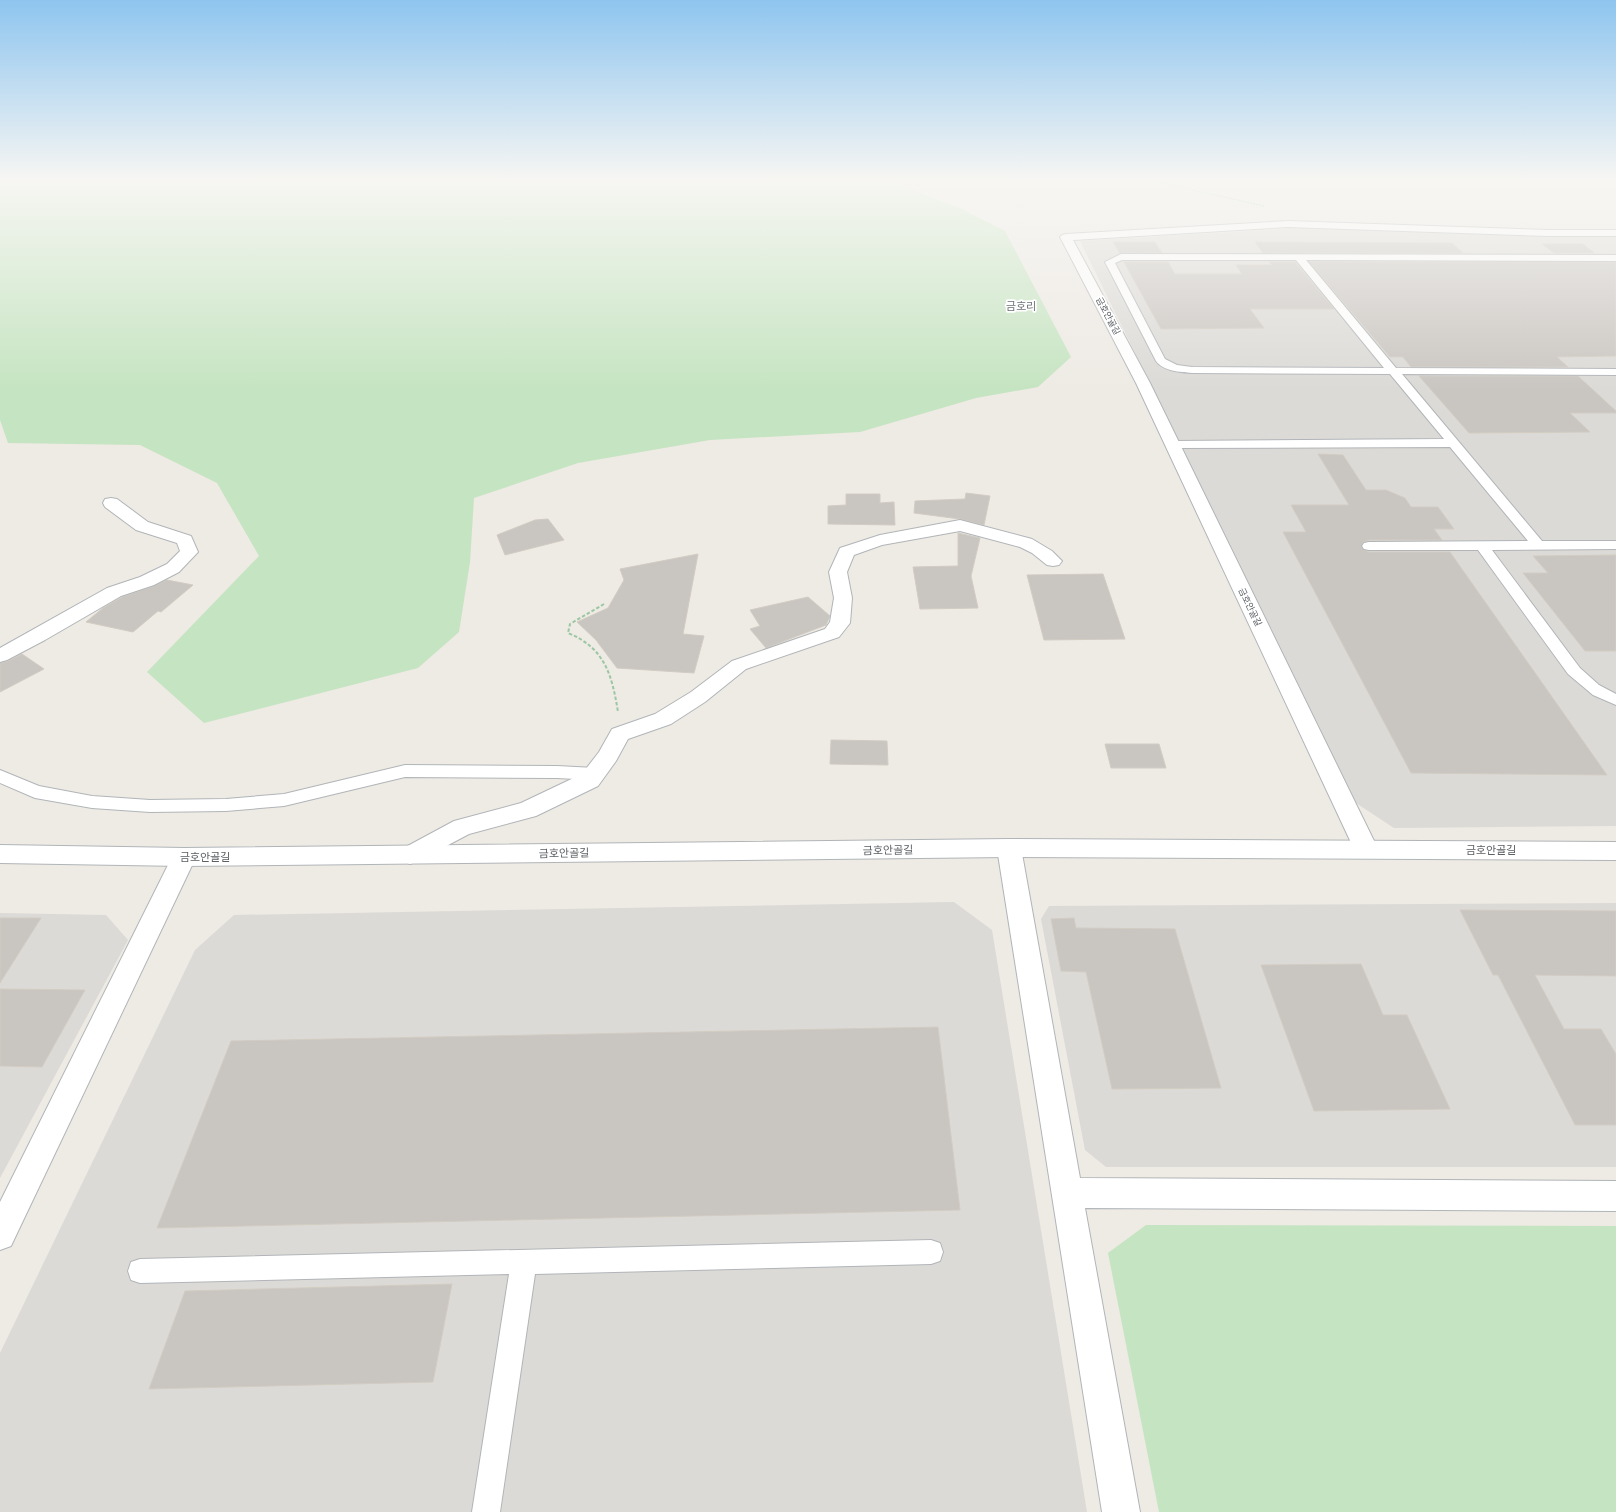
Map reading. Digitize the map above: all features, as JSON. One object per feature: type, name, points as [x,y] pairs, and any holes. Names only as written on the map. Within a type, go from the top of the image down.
[{"type":"street","name":"금호안골길","points":[[1072,249],[1143,383],[1366,849]]},
{"type":"street","points":[[0,656],[114,592],[147,581],[173,568],[189,552],[185,540],[142,526],[111,503]]},
{"type":"street","points":[[620,734],[663,719],[698,697],[739,664],[832,633],[840,622],[843,598],[838,572],[846,552],[865,543],[892,536],[934,531],[962,525],[996,536],[1022,541],[1041,550],[1053,562]]},
{"type":"street","name":"금호안골길","points":[[410,855],[462,827],[528,810],[590,780],[608,756],[620,734]]},
{"type":"street","name":"금호안골길","points":[[0,854],[184,858],[1009,848],[1616,851]]},
{"type":"street","points":[[1009,848],[1121,1512]]},
{"type":"street","points":[[0,1235],[184,858]]},
{"type":"street","points":[[1067,1193],[1616,1196]]},
{"type":"lane","points":[[1616,258],[1121,257],[1110,262],[1160,360],[1167,366],[1192,370],[1616,372]]},
{"type":"lane","points":[[1298,257],[1538,545]]},
{"type":"lane","points":[[1173,445],[1453,443]]},
{"type":"lane","points":[[1369,546],[1616,545]]},
{"type":"lane","points":[[1482,546],[1574,671],[1587,685],[1606,697],[1616,700]]},
{"type":"lane","points":[[0,776],[35,792],[92,802],[150,806],[226,805],[284,800],[405,771],[557,772],[595,774]]},
{"type":"lane","points":[[140,1271],[931,1252]]},
{"type":"lane","points":[[486,1512],[524,1261]]},
{"type":"path","points":[[604,604],[570,624],[568,633],[580,638],[597,651],[605,667],[616,701],[620,734]]},
{"type":"shaded area","points":[[1084,249],[1616,249],[1616,826],[1394,828],[1356,803]]},
{"type":"shaded area","points":[[954,902],[992,930],[1087,1512],[0,1512],[0,1353],[195,950],[234,915]]},
{"type":"shaded area","points":[[1616,903],[1616,1167],[1106,1167],[1085,1150],[1041,919],[1049,906]]},
{"type":"shaded area","points":[[0,913],[106,915],[128,940],[0,1178]]},
{"type":"green space","points":[[0,249],[1014,249],[1071,357],[1038,387],[976,398],[860,432],[710,440],[578,463],[474,498],[470,562],[459,632],[418,668],[204,723],[147,672],[259,556],[217,483],[140,445],[8,443],[0,420]]},
{"type":"green space","points":[[1146,1225],[1616,1226],[1616,1512],[1159,1512],[1108,1253]]},
{"type":"building","points":[[1117,249],[1159,249],[1162,253],[1120,253]]},
{"type":"building","points":[[1260,249],[1458,249],[1463,253],[1263,253]]},
{"type":"building","points":[[1548,249],[1589,249],[1594,253],[1554,253]]},
{"type":"building","points":[[1124,262],[1168,262],[1175,274],[1242,274],[1236,265],[1272,265],[1269,262],[1295,262],[1334,309],[1250,309],[1264,328],[1161,329]]},
{"type":"building","points":[[1309,262],[1616,262],[1616,356],[1557,357],[1568,367],[1411,367],[1403,357],[1390,357]]},
{"type":"building","points":[[1419,376],[1578,376],[1616,411],[1616,413],[1570,413],[1590,432],[1469,433]]},
{"type":"building","points":[[1318,454],[1343,455],[1366,490],[1386,490],[1405,498],[1411,507],[1438,507],[1454,529],[1434,529],[1442,540],[1369,540],[1363,542],[1361,547],[1369,552],[1450,552],[1607,775],[1411,773],[1283,532],[1306,532],[1291,505],[1349,505]]},
{"type":"building","points":[[966,493],[990,496],[984,525],[960,519],[914,513],[915,501],[965,499]]},
{"type":"building","points":[[846,494],[880,494],[880,503],[894,502],[895,525],[828,524],[828,506],[846,505]]},
{"type":"building","points":[[548,519],[564,540],[505,555],[497,535],[535,520]]},
{"type":"building","points":[[958,533],[980,538],[971,576],[978,608],[920,609],[913,567],[958,566]]},
{"type":"building","points":[[698,554],[683,634],[704,636],[694,673],[617,668],[596,640],[577,622],[608,608],[624,580],[620,569]]},
{"type":"building","points":[[1616,555],[1616,651],[1585,651],[1523,573],[1548,573],[1533,556]]},
{"type":"building","points":[[1103,574],[1125,639],[1044,640],[1027,575]]},
{"type":"building","points":[[167,580],[193,585],[161,612],[158,611],[133,632],[86,622],[103,608],[122,597]]},
{"type":"building","points":[[808,597],[830,616],[826,625],[766,648],[750,629],[760,626],[750,610]]},
{"type":"building","points":[[22,654],[44,669],[0,692],[0,663]]},
{"type":"building","points":[[831,740],[887,741],[888,765],[830,764]]},
{"type":"building","points":[[1105,744],[1159,744],[1166,768],[1111,768]]},
{"type":"building","points":[[1460,910],[1616,911],[1616,976],[1535,975],[1564,1029],[1601,1029],[1616,1054],[1616,1125],[1575,1125],[1498,975],[1493,975]]},
{"type":"building","points":[[0,918],[41,918],[0,983]]},
{"type":"building","points":[[1074,918],[1076,928],[1175,929],[1221,1088],[1112,1089],[1086,972],[1061,971],[1051,919]]},
{"type":"building","points":[[1361,964],[1383,1015],[1407,1015],[1450,1109],[1314,1111],[1261,965]]},
{"type":"building","points":[[0,989],[85,990],[42,1067],[0,1066]]},
{"type":"building","points":[[938,1027],[960,1210],[157,1228],[231,1041]]},
{"type":"building","points":[[452,1284],[433,1382],[149,1389],[185,1291]]},
{"type":"district","name":"금호리","points":[[1021,306]]}]
